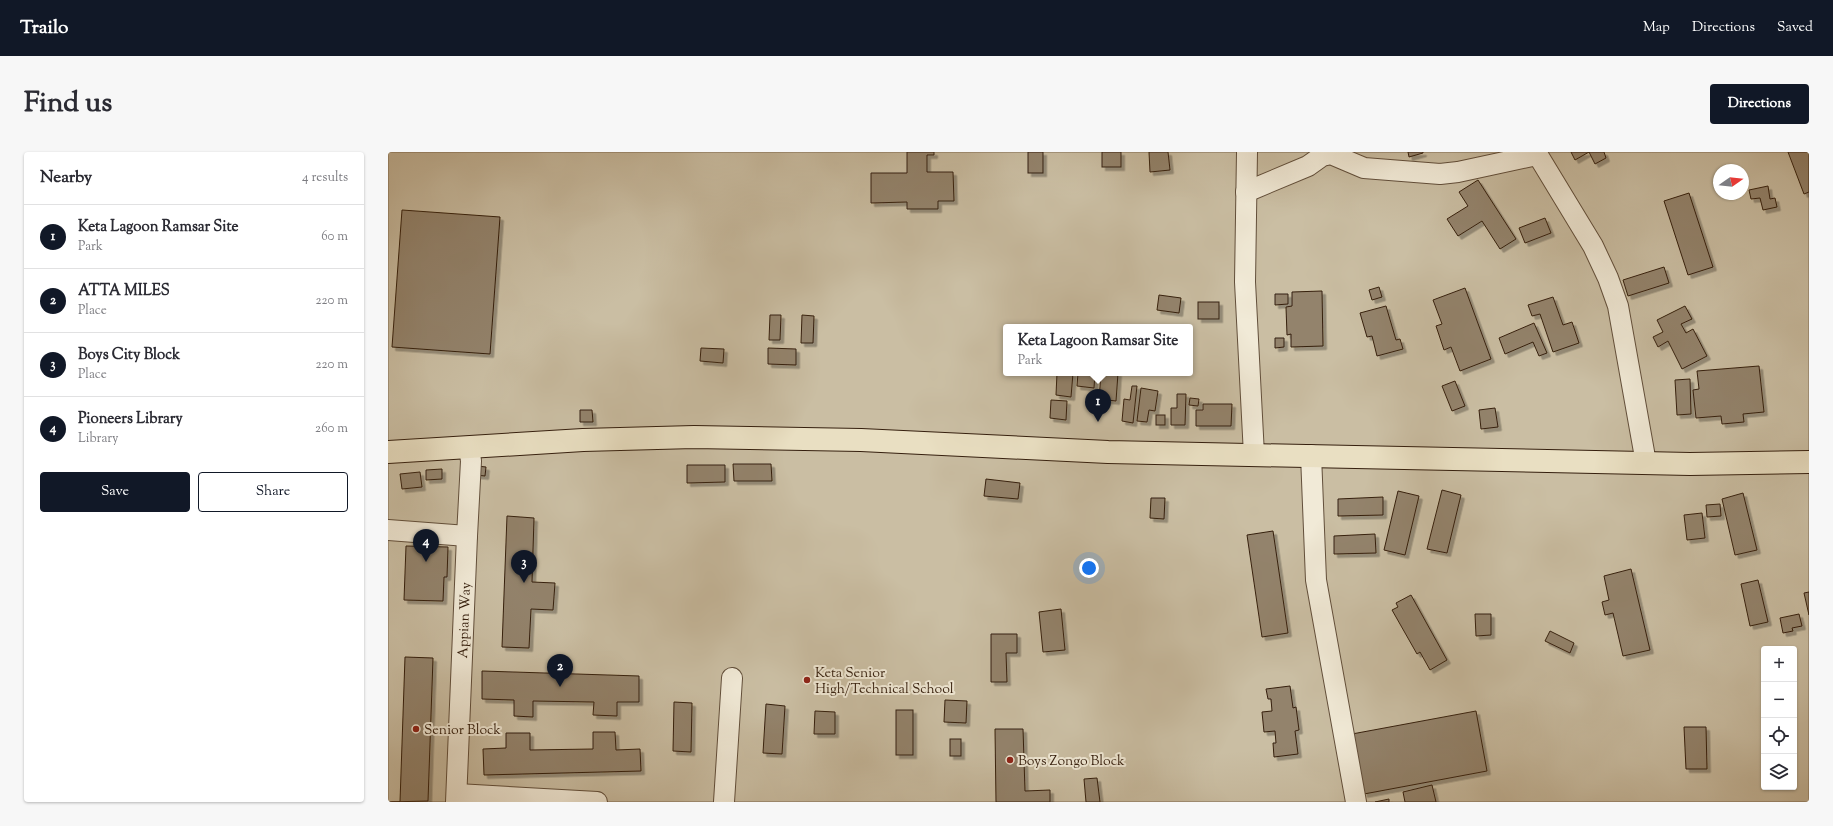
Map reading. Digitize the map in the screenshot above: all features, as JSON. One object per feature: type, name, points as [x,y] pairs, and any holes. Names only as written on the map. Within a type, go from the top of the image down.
[{"type":"main road","points":[[388,452],[583,440],[694,437],[861,440],[1108,452],[1646,463],[1809,462]]},
{"type":"street","points":[[1247,152],[1246,282],[1254,455]]},
{"type":"street","points":[[1246,192],[1308,166],[1322,156],[1330,154],[1364,168],[1440,174],[1536,153],[1593,246],[1613,292],[1624,334],[1646,463]]},
{"type":"street","name":"Appian Way","points":[[469,447],[471,461],[466,536],[457,798],[597,802]]},
{"type":"street","points":[[1311,455],[1316,580],[1356,802]]},
{"type":"street","points":[[388,530],[466,536]]},
{"type":"street","points":[[724,802],[732,678]]},
{"type":"shaded area","points":[[388,152],[1809,152],[1809,802],[388,802]]},
{"type":"building","points":[[907,152],[934,152],[934,155],[927,155],[927,172],[953,172],[954,201],[938,201],[938,209],[907,209],[907,202],[871,203],[871,173],[907,173]]},
{"type":"building","points":[[1028,152],[1043,152],[1043,173],[1028,173]]},
{"type":"building","points":[[1102,152],[1121,152],[1121,167],[1102,167]]},
{"type":"building","points":[[1149,152],[1168,152],[1170,170],[1150,172]]},
{"type":"building","points":[[1408,152],[1423,152],[1423,153],[1409,157]]},
{"type":"building","points":[[1571,152],[1589,152],[1575,160]]},
{"type":"building","points":[[1589,152],[1604,152],[1606,158],[1595,164]]},
{"type":"building","points":[[1788,152],[1809,152],[1809,192],[1804,194]]},
{"type":"building","points":[[1478,180],[1516,239],[1500,249],[1482,221],[1458,236],[1447,219],[1468,206],[1459,192]]},
{"type":"building","points":[[1768,186],[1770,199],[1775,198],[1777,207],[1763,210],[1760,198],[1751,199],[1749,190]]},
{"type":"building","points":[[1689,193],[1713,267],[1688,275],[1664,201]]},
{"type":"building","points":[[402,210],[500,217],[490,354],[392,347]]},
{"type":"building","points":[[1545,218],[1551,233],[1525,243],[1519,228]]},
{"type":"building","points":[[1664,267],[1669,283],[1628,296],[1623,280]]},
{"type":"building","points":[[1379,287],[1382,297],[1372,300],[1369,290]]},
{"type":"building","points":[[1465,288],[1491,359],[1460,371],[1451,347],[1444,350],[1436,326],[1442,324],[1433,300]]},
{"type":"building","points":[[1322,291],[1323,346],[1291,347],[1291,334],[1287,335],[1286,307],[1292,306],[1292,292]]},
{"type":"building","points":[[1275,294],[1288,294],[1288,304],[1275,305]]},
{"type":"building","points":[[1159,295],[1181,298],[1179,313],[1157,310]]},
{"type":"building","points":[[1553,297],[1563,325],[1572,322],[1579,343],[1553,352],[1540,314],[1532,316],[1528,305]]},
{"type":"building","points":[[1198,302],[1219,302],[1219,319],[1198,319]]},
{"type":"building","points":[[1386,306],[1396,340],[1400,339],[1403,349],[1377,356],[1372,336],[1367,337],[1360,313]]},
{"type":"building","points":[[1685,306],[1692,319],[1681,324],[1686,333],[1693,329],[1707,356],[1682,369],[1668,341],[1658,347],[1653,337],[1663,332],[1657,320]]},
{"type":"building","points":[[770,315],[781,315],[780,340],[769,340]]},
{"type":"building","points":[[802,315],[814,316],[813,343],[801,343]]},
{"type":"building","points":[[1534,323],[1547,353],[1539,356],[1533,342],[1505,354],[1499,338]]},
{"type":"building","points":[[1275,338],[1284,338],[1284,347],[1275,348]]},
{"type":"building","points":[[701,348],[724,349],[723,363],[700,361]]},
{"type":"building","points":[[768,348],[796,349],[796,365],[768,364]]},
{"type":"building","points":[[1759,366],[1764,412],[1743,414],[1744,422],[1722,424],[1721,416],[1696,418],[1693,390],[1699,389],[1697,371]]},
{"type":"building","points":[[1057,376],[1073,376],[1071,397],[1056,395]]},
{"type":"building","points":[[1078,376],[1095,376],[1094,388],[1077,386]]},
{"type":"building","points":[[1101,376],[1118,376],[1116,401],[1099,399]]},
{"type":"building","points":[[1690,379],[1691,414],[1677,415],[1675,380]]},
{"type":"building","points":[[1455,381],[1465,406],[1452,411],[1442,386]]},
{"type":"building","points":[[1132,386],[1137,386],[1133,423],[1122,421],[1124,399],[1130,400]]},
{"type":"building","points":[[1141,388],[1158,391],[1155,411],[1149,410],[1147,422],[1137,421]]},
{"type":"building","points":[[1177,394],[1186,394],[1185,425],[1171,425],[1171,408],[1177,408]]},
{"type":"building","points":[[1190,398],[1199,399],[1198,406],[1189,405]]},
{"type":"building","points":[[1051,400],[1067,401],[1066,420],[1050,418]]},
{"type":"building","points":[[1203,404],[1232,404],[1231,426],[1196,426],[1196,410],[1203,410]]},
{"type":"building","points":[[1495,408],[1498,427],[1481,429],[1479,410]]},
{"type":"building","points":[[580,410],[592,410],[593,422],[580,422]]},
{"type":"building","points":[[1156,415],[1165,415],[1165,425],[1156,425]]},
{"type":"building","points":[[733,464],[771,464],[772,481],[734,481]]},
{"type":"building","points":[[687,465],[725,465],[725,482],[687,483]]},
{"type":"building","points":[[477,466],[486,467],[485,476],[476,475]]},
{"type":"building","points":[[442,469],[442,479],[426,480],[426,470]]},
{"type":"building","points":[[420,472],[422,487],[402,489],[400,474]]},
{"type":"building","points":[[986,479],[1020,483],[1018,499],[984,496]]},
{"type":"building","points":[[1442,490],[1461,495],[1447,553],[1427,549]]},
{"type":"building","points":[[1398,491],[1419,496],[1405,555],[1384,550]]},
{"type":"building","points":[[1743,493],[1757,550],[1735,555],[1722,499]]},
{"type":"building","points":[[1383,497],[1383,515],[1338,516],[1338,499]]},
{"type":"building","points":[[1151,498],[1165,498],[1164,519],[1150,518]]},
{"type":"building","points":[[1720,504],[1721,516],[1707,517],[1706,505]]},
{"type":"building","points":[[1702,513],[1705,538],[1687,540],[1684,515]]},
{"type":"building","points":[[507,516],[534,518],[532,582],[555,583],[553,610],[531,609],[529,648],[502,647]]},
{"type":"building","points":[[1273,531],[1288,633],[1262,637],[1247,535]]},
{"type":"building","points":[[1375,534],[1376,553],[1334,554],[1334,536]]},
{"type":"building","points":[[406,546],[448,547],[447,577],[444,577],[443,601],[404,600]]},
{"type":"building","points":[[1631,569],[1650,650],[1623,656],[1613,613],[1605,615],[1602,602],[1609,600],[1604,576]]},
{"type":"building","points":[[1758,580],[1768,622],[1750,626],[1741,584]]},
{"type":"building","points":[[1809,592],[1809,615],[1804,593]]},
{"type":"building","points":[[1411,595],[1447,660],[1430,670],[1420,652],[1417,654],[1392,610],[1398,607],[1396,603]]},
{"type":"building","points":[[1061,609],[1065,650],[1043,652],[1039,612]]},
{"type":"building","points":[[1475,614],[1491,614],[1491,635],[1476,636]]},
{"type":"building","points":[[1799,614],[1802,626],[1792,628],[1793,631],[1783,633],[1780,618]]},
{"type":"building","points":[[1550,631],[1574,643],[1570,653],[1545,641]]},
{"type":"building","points":[[991,634],[1017,634],[1017,653],[1006,653],[1007,682],[991,682]]},
{"type":"building","name":"Senior Block","points":[[405,657],[433,658],[428,801],[400,802]]},
{"type":"building","points":[[482,671],[639,676],[639,702],[617,702],[617,716],[593,715],[594,702],[533,701],[533,717],[514,716],[514,700],[482,699]]},
{"type":"building","points":[[1290,686],[1293,708],[1296,707],[1299,730],[1295,731],[1298,754],[1274,757],[1273,743],[1276,743],[1275,731],[1264,732],[1262,712],[1272,711],[1271,699],[1268,699],[1266,689]]},
{"type":"building","points":[[945,700],[967,701],[966,723],[944,722]]},
{"type":"building","points":[[674,702],[692,703],[691,752],[673,751]]},
{"type":"building","points":[[766,704],[785,706],[782,754],[763,753]]},
{"type":"building","points":[[896,710],[913,710],[913,755],[896,755]]},
{"type":"building","points":[[815,711],[835,712],[835,734],[814,734]]},
{"type":"building","points":[[1476,711],[1487,771],[1364,794],[1352,734]]},
{"type":"building","points":[[1684,727],[1706,727],[1707,769],[1686,769]]},
{"type":"building","name":"Boys Zongo Block","points":[[995,729],[1023,729],[1025,791],[1050,790],[1050,802],[996,802]]},
{"type":"building","points":[[593,732],[615,732],[616,750],[640,749],[641,771],[484,775],[483,749],[506,748],[506,733],[530,733],[530,750],[593,749]]},
{"type":"building","points":[[950,739],[961,739],[961,756],[950,756]]},
{"type":"building","points":[[1097,778],[1100,802],[1086,802],[1084,779]]},
{"type":"building","points":[[1432,785],[1436,802],[1405,802],[1403,792]]},
{"type":"building","points":[[1389,799],[1389,802],[1375,802]]},
{"type":"place","name":"Keta Lagoon Ramsar Site","points":[[1098,422]]},
{"type":"place","name":"Pioneers Library","points":[[426,562]]},
{"type":"place","name":"Boys City Block","points":[[524,583]]},
{"type":"place","name":"Keta Senior High/Technical School","points":[[807,680]]},
{"type":"place","name":"ATTA MILES","points":[[560,687]]},
{"type":"place","name":"Senior Block","points":[[416,729]]},
{"type":"place","name":"Boys Zongo Block","points":[[1010,760]]}]
